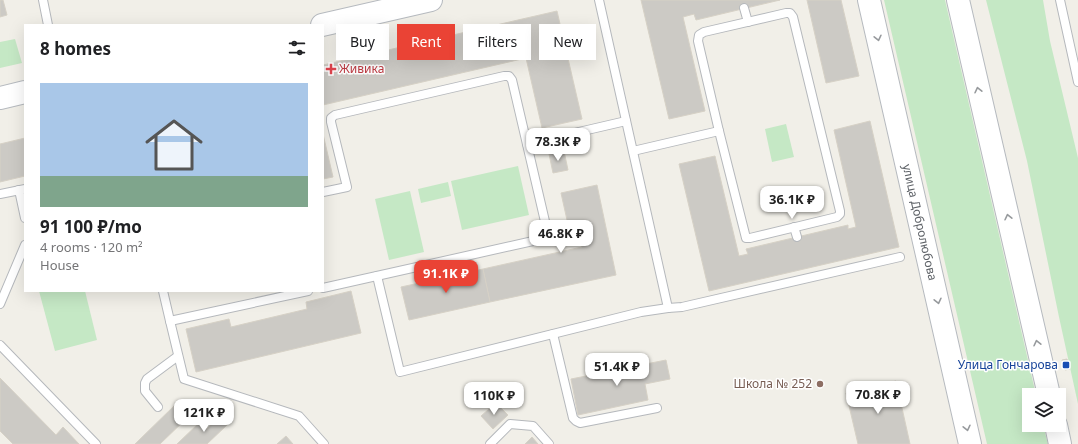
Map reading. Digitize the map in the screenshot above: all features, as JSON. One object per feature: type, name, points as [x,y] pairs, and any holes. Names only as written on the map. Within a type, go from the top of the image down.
[{"type":"street","points":[[324,24],[398,4],[431,0]]},
{"type":"street","name":"улица Добролюбова","points":[[870,0],[970,444]]},
{"type":"street","points":[[958,0],[1047,388]]},
{"type":"street","points":[[0,98],[24,92]]},
{"type":"street","points":[[1057,432],[1060,444]]},
{"type":"lane","points":[[43,0],[48,24]]},
{"type":"lane","points":[[598,0],[668,308]]},
{"type":"lane","points":[[1060,0],[1078,82]]},
{"type":"lane","points":[[744,8],[748,22]]},
{"type":"lane","points":[[786,13],[790,13],[793,17],[840,214],[837,217],[746,238],[698,40],[699,35],[704,32],[748,22],[786,13]]},
{"type":"lane","points":[[324,192],[347,186],[331,122],[331,118],[335,115],[509,76],[512,80],[547,230],[546,236],[542,239],[324,288]]},
{"type":"lane","points":[[527,144],[626,120]]},
{"type":"lane","points":[[633,151],[719,131]]},
{"type":"lane","points":[[0,194],[22,189],[24,208]]},
{"type":"lane","points":[[794,227],[797,237]]},
{"type":"lane","points":[[0,304],[24,247]]},
{"type":"lane","points":[[377,276],[400,372],[641,312],[682,307],[900,257]]},
{"type":"lane","points":[[804,269],[806,278]]},
{"type":"lane","points":[[163,292],[184,379],[299,416],[324,444]]},
{"type":"lane","points":[[170,321],[303,292]]},
{"type":"lane","points":[[553,334],[573,418],[576,422],[580,423],[658,408]]},
{"type":"lane","points":[[0,345],[96,444]]},
{"type":"lane","points":[[158,407],[145,391],[145,383],[147,378],[178,356]]},
{"type":"lane","points":[[490,444],[510,424],[533,426],[549,444]]},
{"type":"green space","points":[[884,0],[945,0],[1034,388],[1022,388],[1022,432],[1045,432],[1048,444],[987,444]]},
{"type":"green space","points":[[986,0],[1043,0],[1050,41],[1078,158],[1078,404],[1027,161]]},
{"type":"green space","points":[[15,39],[22,63],[0,68],[0,42]]},
{"type":"green space","points":[[786,124],[794,157],[772,162],[765,129]]},
{"type":"green space","points":[[518,166],[529,215],[462,230],[451,181]]},
{"type":"green space","points":[[448,182],[451,196],[421,203],[418,189]]},
{"type":"green space","points":[[410,191],[424,252],[389,260],[375,199]]},
{"type":"green space","points":[[39,292],[85,292],[97,340],[55,351]]},
{"type":"building","points":[[0,0],[3,0],[7,15],[0,17]]},
{"type":"building","points":[[641,0],[780,0],[696,20],[694,14],[683,17],[705,111],[669,119]]},
{"type":"building","points":[[807,0],[841,0],[859,76],[826,83]]},
{"type":"building","points":[[557,11],[560,24],[539,24],[539,60],[568,60],[582,119],[542,128],[526,60],[531,60],[531,24],[501,24]]},
{"type":"building","points":[[463,33],[463,60],[517,60],[324,105],[324,65],[345,60],[389,60],[389,50],[397,48],[397,60],[455,60],[455,35]]},
{"type":"building","points":[[870,121],[899,247],[709,291],[679,164],[715,156],[739,256],[748,254],[746,249],[848,225],[848,229],[856,227],[834,130]]},
{"type":"building","points":[[24,138],[24,176],[0,182],[0,144]]},
{"type":"building","points":[[324,138],[333,177],[324,179]]},
{"type":"building","points":[[564,151],[568,170],[553,173],[549,154]]},
{"type":"building","points":[[597,185],[616,275],[490,302],[483,269],[582,247],[580,236],[571,238],[561,193]]},
{"type":"building","points":[[483,269],[490,302],[409,320],[401,287]]},
{"type":"building","points":[[351,291],[361,333],[196,372],[186,329],[229,319],[231,327],[307,309],[306,302]]},
{"type":"building","points":[[1067,359],[1070,369],[1065,370],[1062,360]]},
{"type":"building","points":[[666,360],[670,379],[645,384],[648,400],[578,415],[571,379]]},
{"type":"building","points":[[0,378],[56,435],[63,427],[79,444],[13,444],[0,431]]},
{"type":"building","points":[[896,381],[910,444],[858,444],[846,393]]},
{"type":"building","points":[[189,401],[198,411],[189,419],[188,417],[160,444],[135,444],[176,404],[181,409]]},
{"type":"building","points":[[496,403],[508,415],[493,429],[481,416]]},
{"type":"building","points":[[219,417],[227,425],[207,444],[177,444],[200,422],[207,429]]},
{"type":"building","points":[[286,436],[293,444],[277,444]]},
{"type":"building","points":[[532,437],[538,444],[525,444]]},
{"type":"place","name":"Живика","points":[[331,69]]},
{"type":"place","name":"Улица Гончарова","points":[[1066,365]]},
{"type":"place","name":"Школа № 252","points":[[820,384]]}]
